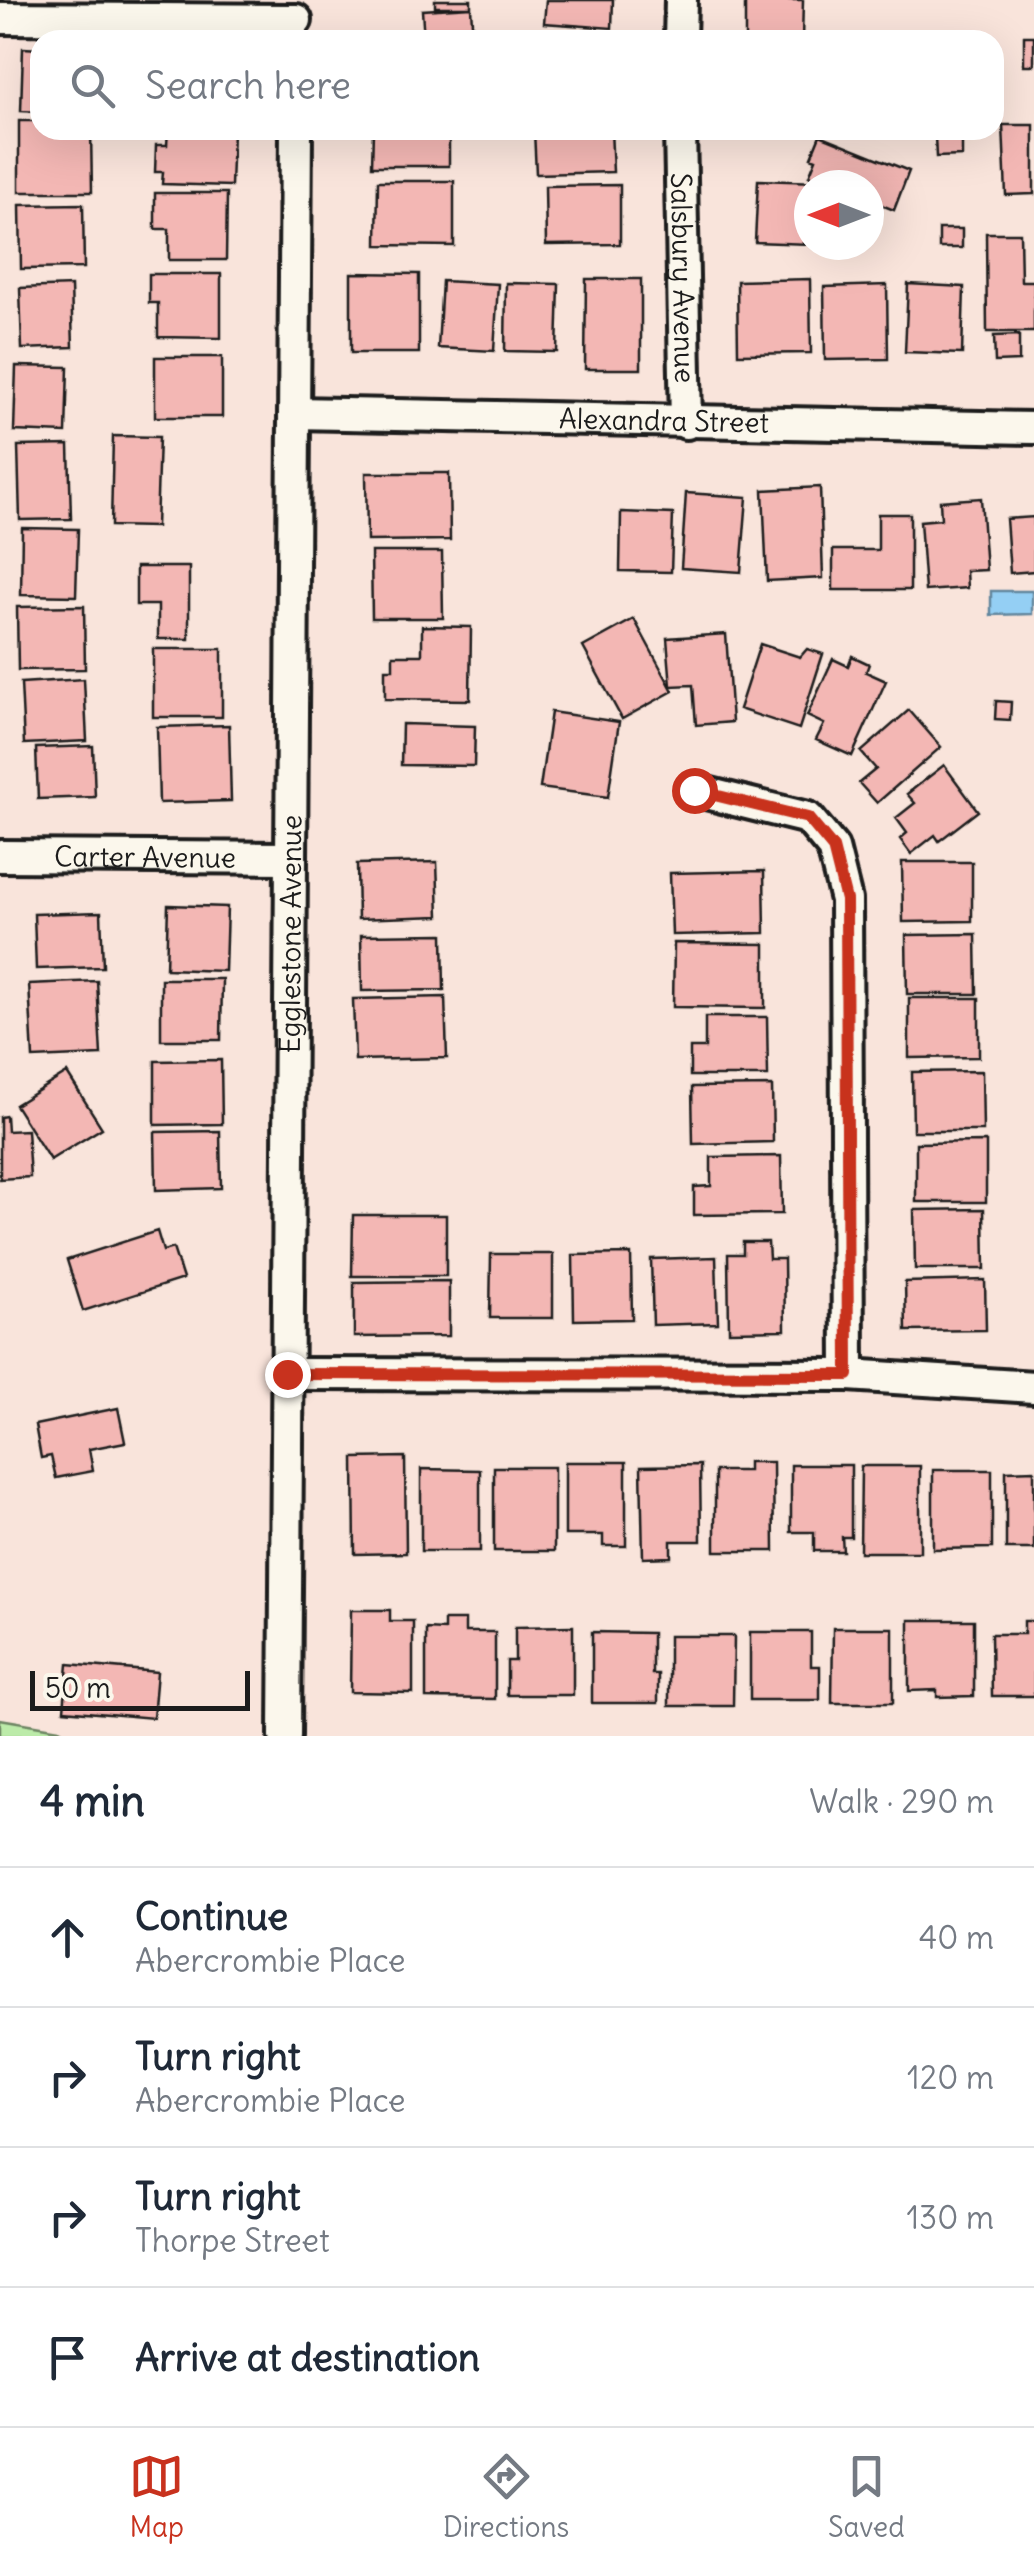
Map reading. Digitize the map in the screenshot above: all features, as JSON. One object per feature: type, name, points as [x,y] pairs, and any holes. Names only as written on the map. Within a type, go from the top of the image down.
[{"type":"street","points":[[680,30],[681,0]]},
{"type":"street","points":[[0,18],[296,20]]},
{"type":"street","name":"Egglestone Avenue","points":[[285,1736],[296,140]]},
{"type":"street","name":"Salsbury Avenue","points":[[680,140],[686,422]]},
{"type":"street","name":"Alexandra Street","points":[[294,413],[1034,428]]},
{"type":"street","points":[[694,790],[808,818],[833,848],[846,900],[848,1375]]},
{"type":"street","name":"Carter Avenue","points":[[0,856],[291,858]]},
{"type":"street","points":[[287,1374],[848,1375],[1034,1387]]},
{"type":"green space","points":[[0,1719],[59,1729],[71,1736],[0,1736]]},
{"type":"water","points":[[991,591],[1032,591],[1032,614],[991,615]]},
{"type":"building","points":[[435,0],[471,0],[471,7],[435,7]]},
{"type":"building","points":[[546,0],[613,0],[612,28],[544,23]]},
{"type":"building","points":[[745,0],[803,0],[802,30],[745,30]]},
{"type":"building","points":[[471,7],[472,30],[423,30],[422,10]]},
{"type":"building","points":[[1024,36],[1034,36],[1034,65],[1024,65]]},
{"type":"building","points":[[23,48],[30,48],[30,111],[21,111]]},
{"type":"building","points":[[19,121],[30,121],[30,140],[91,140],[92,192],[19,192]]},
{"type":"building","points":[[1004,125],[1034,125],[1034,194],[1006,195]]},
{"type":"building","points":[[167,140],[233,140],[231,186],[162,184],[163,172],[155,172],[156,145],[167,145]]},
{"type":"building","points":[[373,140],[449,140],[449,166],[372,166]]},
{"type":"building","points":[[534,140],[611,140],[613,172],[536,174]]},
{"type":"building","points":[[818,140],[832,140],[909,171],[894,210],[884,206],[884,170],[811,170],[816,159],[811,157]]},
{"type":"building","points":[[935,140],[962,140],[962,156],[936,157]]},
{"type":"building","points":[[758,180],[794,181],[794,243],[755,242]]},
{"type":"building","points":[[378,181],[454,181],[454,246],[377,245]]},
{"type":"building","points":[[620,185],[620,244],[546,245],[545,186]]},
{"type":"building","points":[[155,193],[227,193],[226,260],[169,260],[169,229],[155,229]]},
{"type":"building","points":[[83,204],[84,268],[21,269],[20,205]]},
{"type":"building","points":[[939,229],[962,229],[962,248],[939,248]]},
{"type":"building","points":[[986,233],[1020,233],[1021,281],[1034,281],[1034,332],[987,332]]},
{"type":"building","points":[[351,273],[419,274],[419,353],[351,353]]},
{"type":"building","points":[[149,274],[221,274],[221,338],[158,337],[158,303],[149,303]]},
{"type":"building","points":[[586,279],[641,279],[641,369],[585,369]]},
{"type":"building","points":[[810,279],[811,353],[738,354],[737,281]]},
{"type":"building","points":[[442,281],[498,284],[494,351],[438,348]]},
{"type":"building","points":[[506,283],[559,284],[557,352],[505,351]]},
{"type":"building","points":[[908,284],[964,287],[962,354],[905,352]]},
{"type":"building","points":[[887,285],[888,359],[825,360],[824,287]]},
{"type":"building","points":[[71,286],[73,347],[22,349],[20,288]]},
{"type":"building","points":[[1019,335],[1019,361],[995,362],[994,336]]},
{"type":"building","points":[[155,357],[222,357],[222,417],[155,417]]},
{"type":"building","points":[[16,366],[68,367],[66,433],[14,431]]},
{"type":"building","points":[[113,436],[159,437],[156,527],[111,526]]},
{"type":"building","points":[[69,445],[71,519],[20,520],[18,446]]},
{"type":"building","points":[[366,473],[449,473],[450,540],[367,541]]},
{"type":"building","points":[[820,487],[823,578],[767,581],[763,490]]},
{"type":"building","points":[[686,493],[747,497],[741,572],[681,568]]},
{"type":"building","points":[[981,498],[986,570],[966,571],[967,588],[925,591],[920,521],[941,519],[940,501]]},
{"type":"building","points":[[621,512],[673,514],[671,572],[620,571]]},
{"type":"building","points":[[878,514],[910,514],[910,590],[833,590],[833,550],[878,550]]},
{"type":"building","points":[[1034,517],[1034,571],[1010,573],[1006,519]]},
{"type":"building","points":[[22,528],[78,529],[76,596],[21,595]]},
{"type":"building","points":[[371,552],[442,552],[443,618],[372,618]]},
{"type":"building","points":[[136,567],[189,567],[189,639],[158,639],[158,605],[136,605]]},
{"type":"building","points":[[84,606],[85,669],[18,670],[17,607]]},
{"type":"building","points":[[634,619],[673,691],[622,719],[583,647]]},
{"type":"building","points":[[422,626],[471,627],[470,700],[385,699],[385,669],[393,669],[393,655],[422,655]]},
{"type":"building","points":[[726,634],[732,722],[696,725],[693,685],[671,686],[667,638]]},
{"type":"building","points":[[760,644],[800,657],[807,649],[823,654],[799,729],[739,709]]},
{"type":"building","points":[[153,649],[222,649],[222,717],[153,717]]},
{"type":"building","points":[[852,656],[869,664],[866,672],[886,681],[852,756],[816,740],[824,724],[807,716],[833,659],[848,666]]},
{"type":"building","points":[[84,679],[87,741],[24,744],[21,683]]},
{"type":"building","points":[[996,701],[1011,702],[1010,720],[995,719]]},
{"type":"building","points":[[909,710],[941,747],[877,803],[859,783],[876,769],[861,752]]},
{"type":"building","points":[[551,712],[619,722],[608,797],[540,788]]},
{"type":"building","points":[[402,724],[475,726],[474,766],[401,765]]},
{"type":"building","points":[[229,725],[231,801],[159,803],[157,727]]},
{"type":"building","points":[[93,746],[95,797],[38,799],[36,748]]},
{"type":"building","points":[[944,765],[978,811],[939,841],[935,835],[911,854],[900,839],[907,833],[896,818],[915,803],[907,794]]},
{"type":"building","points":[[437,862],[439,916],[358,919],[357,864]]},
{"type":"building","points":[[902,862],[972,862],[972,921],[903,922]]},
{"type":"building","points":[[764,871],[765,933],[672,935],[670,873]]},
{"type":"building","points":[[168,905],[227,907],[225,971],[166,969]]},
{"type":"building","points":[[101,912],[103,967],[36,969],[34,914]]},
{"type":"building","points":[[443,934],[444,990],[362,991],[361,935]]},
{"type":"building","points":[[976,934],[977,994],[907,994],[906,935]]},
{"type":"building","points":[[674,943],[765,944],[765,1008],[673,1007]]},
{"type":"building","points":[[161,979],[222,979],[221,1040],[161,1040]]},
{"type":"building","points":[[97,981],[101,1055],[33,1058],[29,984]]},
{"type":"building","points":[[445,997],[447,1058],[355,1060],[353,999]]},
{"type":"building","points":[[909,998],[979,998],[979,1057],[909,1058]]},
{"type":"building","points":[[705,1017],[767,1017],[768,1076],[690,1076],[690,1048],[705,1048]]},
{"type":"building","points":[[221,1060],[222,1124],[155,1125],[155,1061]]},
{"type":"building","points":[[982,1071],[983,1131],[913,1131],[912,1072]]},
{"type":"building","points":[[67,1073],[102,1128],[50,1160],[15,1105]]},
{"type":"building","points":[[772,1086],[773,1142],[693,1144],[692,1087]]},
{"type":"building","points":[[6,1116],[7,1131],[27,1130],[30,1177],[0,1179],[0,1117]]},
{"type":"building","points":[[220,1131],[221,1188],[156,1190],[155,1132]]},
{"type":"building","points":[[986,1142],[986,1202],[916,1202],[916,1143]]},
{"type":"building","points":[[781,1156],[782,1214],[694,1215],[694,1187],[711,1186],[711,1157]]},
{"type":"building","points":[[984,1209],[985,1269],[915,1269],[914,1210]]},
{"type":"building","points":[[353,1215],[446,1215],[446,1276],[352,1276]]},
{"type":"building","points":[[157,1231],[163,1251],[173,1248],[183,1279],[83,1311],[67,1260]]},
{"type":"building","points":[[743,1242],[768,1242],[769,1259],[784,1259],[785,1330],[729,1331],[728,1254],[743,1254]]},
{"type":"building","points":[[491,1254],[553,1254],[553,1318],[490,1318]]},
{"type":"building","points":[[631,1254],[632,1319],[574,1320],[573,1255]]},
{"type":"building","points":[[716,1257],[718,1323],[653,1325],[651,1259]]},
{"type":"building","points":[[985,1280],[986,1330],[906,1331],[905,1282]]},
{"type":"building","points":[[449,1281],[449,1336],[354,1337],[354,1282]]},
{"type":"building","points":[[118,1408],[125,1442],[89,1449],[93,1471],[56,1478],[51,1456],[41,1458],[35,1425]]},
{"type":"building","points":[[405,1457],[406,1553],[355,1554],[354,1458]]},
{"type":"building","points":[[565,1462],[626,1462],[626,1546],[603,1546],[603,1535],[565,1535]]},
{"type":"building","points":[[748,1462],[773,1462],[774,1551],[715,1551],[715,1471],[748,1471]]},
{"type":"building","points":[[700,1465],[701,1541],[671,1541],[671,1557],[643,1558],[641,1466]]},
{"type":"building","points":[[791,1465],[851,1465],[851,1537],[842,1537],[843,1551],[814,1551],[814,1532],[791,1532]]},
{"type":"building","points":[[861,1466],[920,1466],[920,1552],[860,1552]]},
{"type":"building","points":[[494,1467],[554,1467],[554,1551],[494,1551]]},
{"type":"building","points":[[421,1469],[480,1470],[480,1551],[421,1551]]},
{"type":"building","points":[[933,1470],[992,1470],[992,1548],[933,1549]]},
{"type":"building","points":[[1034,1470],[1034,1549],[1006,1549],[1006,1471]]},
{"type":"building","points":[[351,1610],[390,1610],[390,1621],[413,1621],[413,1693],[350,1692]]},
{"type":"building","points":[[444,1620],[465,1620],[465,1632],[495,1632],[495,1699],[426,1698],[426,1629],[444,1630]]},
{"type":"building","points":[[909,1620],[974,1620],[974,1696],[937,1697],[937,1690],[909,1691]]},
{"type":"building","points":[[1024,1621],[1034,1621],[1034,1696],[992,1696],[991,1634],[1024,1634]]},
{"type":"building","points":[[573,1626],[573,1695],[507,1695],[507,1661],[515,1661],[515,1627]]},
{"type":"building","points":[[833,1628],[893,1628],[893,1703],[832,1703]]},
{"type":"building","points":[[592,1632],[652,1633],[652,1674],[658,1674],[658,1703],[592,1703]]},
{"type":"building","points":[[750,1632],[811,1632],[811,1666],[820,1666],[820,1700],[750,1700]]},
{"type":"building","points":[[669,1636],[734,1636],[733,1706],[669,1706]]},
{"type":"building","points":[[68,1664],[157,1672],[153,1718],[64,1710]]},
{"type":"route","points":[[287,1374],[848,1375],[846,900],[833,848],[808,818],[694,790]]}]
